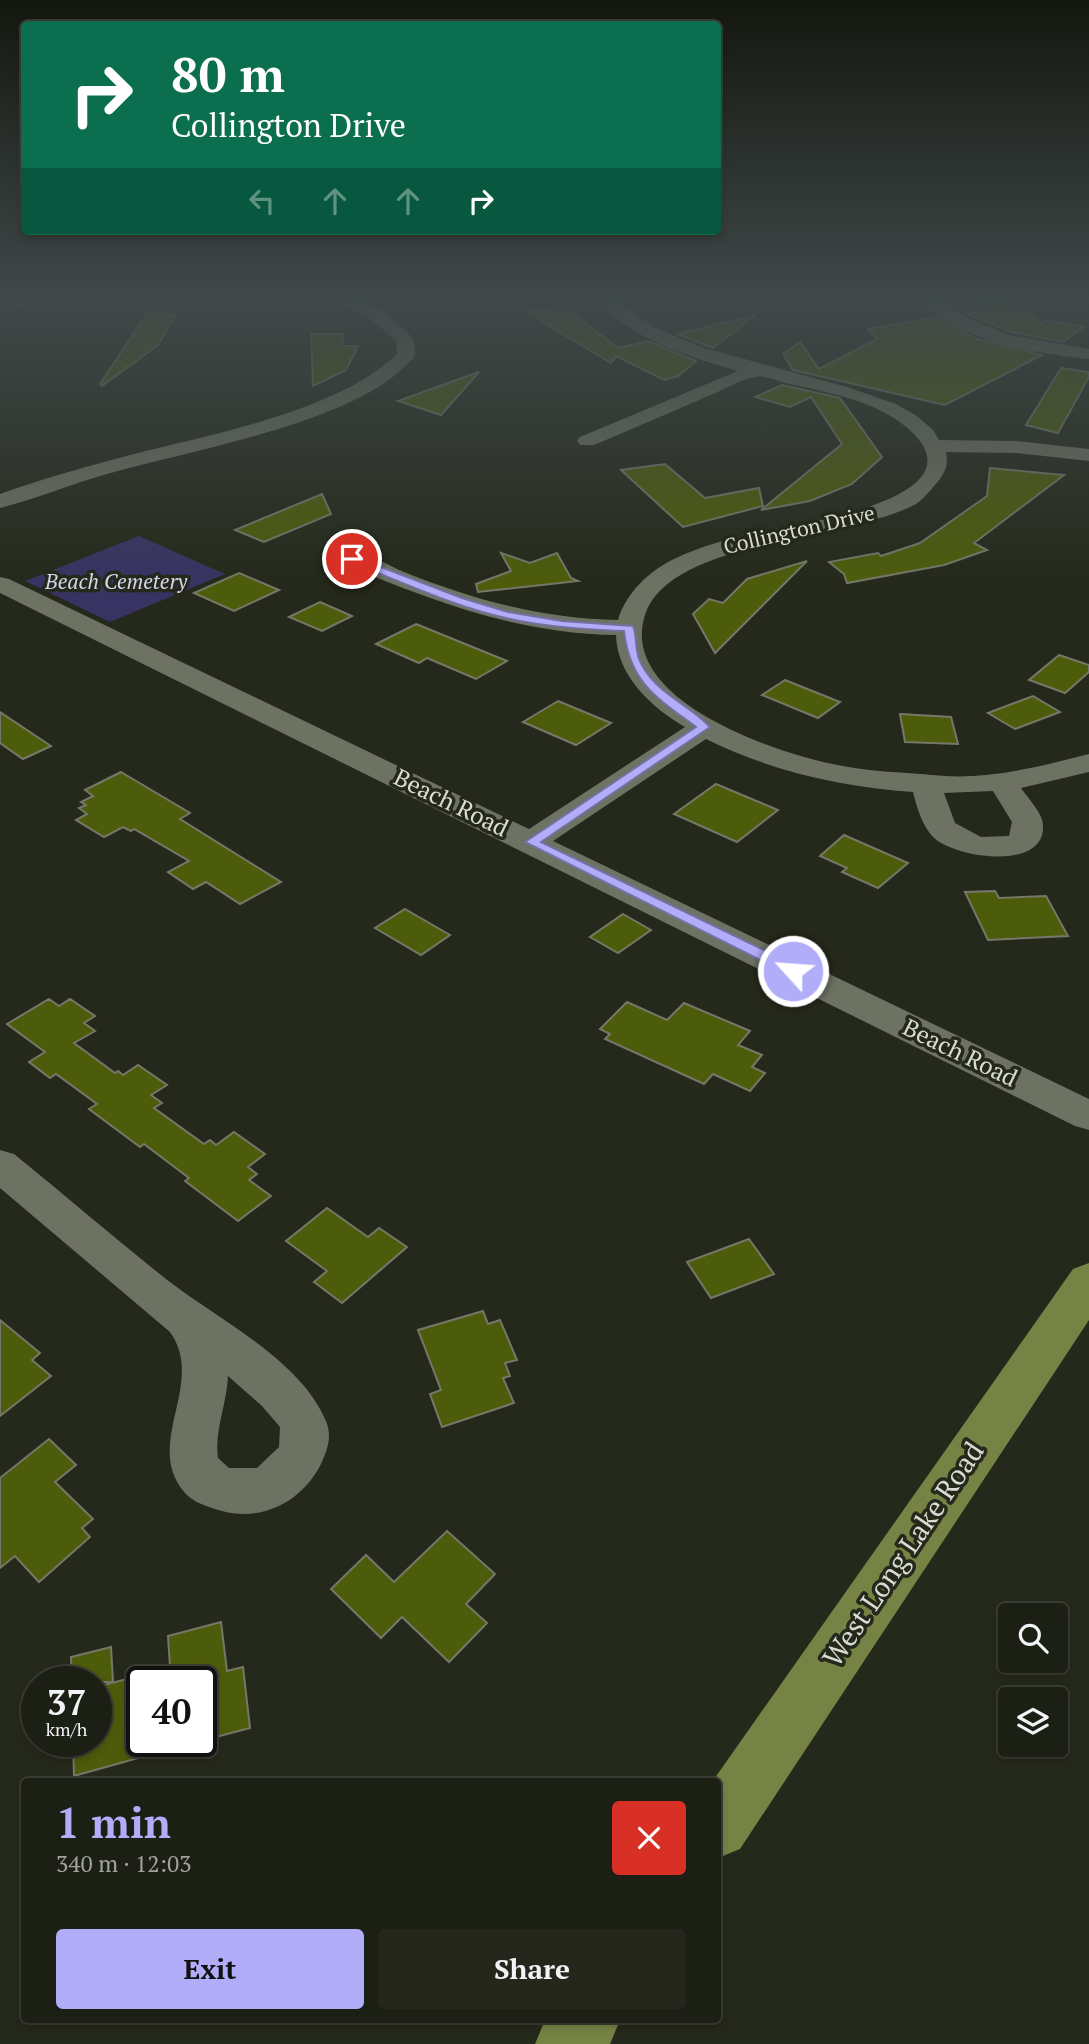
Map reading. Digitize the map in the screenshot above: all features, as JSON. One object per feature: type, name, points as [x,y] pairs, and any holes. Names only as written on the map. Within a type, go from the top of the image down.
[{"type":"main road","name":"West Long Lake Road","points":[[721,1823],[1089,1282]]},
{"type":"main road","points":[[569,2044],[584,2023]]},
{"type":"street","points":[[0,501],[79,475],[250,429],[351,393]]},
{"type":"street","points":[[587,441],[700,393]]},
{"type":"street","points":[[846,393],[888,408],[922,430],[933,446],[1017,447],[1089,455]]},
{"type":"street","name":"Collington Drive","points":[[629,628],[643,593],[669,571],[686,561],[746,540],[859,519],[909,499],[928,483],[935,473],[938,464],[933,446]]},
{"type":"street","points":[[352,559],[458,601],[506,615],[562,625],[629,628],[633,657],[640,671],[661,696],[704,727],[743,745],[807,766],[850,775],[926,783],[1003,782],[1044,776],[1089,763]]},
{"type":"street","name":"Beach Road","points":[[0,584],[1089,1116]]},
{"type":"street","points":[[531,842],[704,727]]},
{"type":"street","points":[[926,783],[945,831],[968,844],[1000,848],[1022,841],[1028,836],[1029,829],[1028,822],[1003,782]]},
{"type":"street","points":[[0,1165],[186,1320]]},
{"type":"green space","name":"Beach Cemetery","points":[[139,536],[225,574],[110,622],[25,581]]},
{"type":"building","points":[[419,393],[460,393],[441,415],[398,401]]},
{"type":"building","points":[[763,393],[819,393],[840,398],[882,457],[852,484],[810,501],[761,510],[842,444],[811,397],[790,407],[755,397]]},
{"type":"building","points":[[895,393],[968,393],[945,405]]},
{"type":"building","points":[[1045,393],[1080,393],[1058,433],[1026,425]]},
{"type":"building","points":[[665,464],[705,498],[759,488],[763,506],[683,527],[621,470]]},
{"type":"building","points":[[990,468],[1064,475],[974,543],[987,550],[944,565],[847,583],[844,574],[829,562],[878,553],[881,556],[920,543],[987,496]]},
{"type":"building","points":[[322,494],[331,514],[264,542],[235,530]]},
{"type":"building","points":[[501,553],[530,563],[557,553],[571,578],[578,581],[478,592],[476,584],[511,571]]},
{"type":"building","points":[[807,561],[715,653],[693,614],[709,599],[723,603],[747,579]]},
{"type":"building","points":[[239,573],[279,590],[234,611],[194,593]]},
{"type":"building","points":[[320,602],[352,616],[322,631],[289,617]]},
{"type":"building","points":[[416,624],[507,661],[476,679],[427,658],[419,663],[376,644]]},
{"type":"building","points":[[1059,655],[1089,665],[1089,672],[1065,693],[1029,680]]},
{"type":"building","points":[[785,680],[840,702],[818,718],[762,695]]},
{"type":"building","points":[[1033,696],[1060,712],[1015,729],[988,713]]},
{"type":"building","points":[[558,701],[611,723],[576,745],[523,722]]},
{"type":"building","points":[[0,712],[51,746],[23,759],[0,743]]},
{"type":"building","points":[[900,714],[951,717],[958,744],[905,742]]},
{"type":"building","points":[[121,772],[190,813],[180,819],[281,882],[240,904],[206,882],[193,889],[168,872],[189,861],[134,829],[131,831],[123,827],[104,837],[76,820],[87,814],[79,808],[86,805],[81,802],[93,796],[85,790]]},
{"type":"building","points":[[716,784],[778,810],[737,842],[674,814]]},
{"type":"building","points":[[844,835],[908,863],[878,888],[842,872],[847,868],[820,856]]},
{"type":"building","points":[[995,891],[999,898],[1046,896],[1068,936],[988,940],[965,892]]},
{"type":"building","points":[[405,909],[450,935],[421,955],[375,928]]},
{"type":"building","points":[[623,914],[651,930],[618,953],[590,937]]},
{"type":"building","points":[[49,999],[59,1006],[70,999],[95,1016],[84,1023],[95,1031],[74,1043],[115,1073],[118,1071],[123,1075],[138,1065],[167,1085],[151,1095],[162,1103],[154,1108],[204,1144],[210,1140],[216,1145],[234,1132],[265,1154],[248,1167],[257,1174],[249,1180],[271,1196],[238,1221],[185,1181],[189,1178],[144,1144],[140,1147],[89,1109],[97,1104],[56,1074],[50,1078],[29,1062],[45,1052],[7,1024]]},
{"type":"building","points":[[627,1002],[667,1020],[684,1003],[750,1031],[738,1045],[762,1055],[752,1067],[765,1073],[750,1091],[713,1074],[704,1084],[605,1039],[610,1034],[600,1029]]},
{"type":"building","points":[[327,1208],[368,1237],[379,1228],[407,1247],[342,1303],[314,1282],[327,1271],[286,1241]]},
{"type":"building","points":[[749,1239],[774,1274],[711,1298],[687,1262]]},
{"type":"building","points":[[483,1311],[488,1324],[500,1320],[517,1360],[505,1363],[510,1376],[503,1378],[514,1403],[442,1427],[430,1394],[441,1390],[418,1330]]},
{"type":"building","points":[[0,1320],[40,1353],[32,1360],[51,1376],[0,1416]]},
{"type":"building","points":[[49,1439],[76,1465],[55,1482],[93,1519],[82,1528],[90,1537],[39,1582],[15,1556],[0,1568],[0,1478]]},
{"type":"building","points":[[447,1531],[495,1574],[466,1604],[487,1623],[449,1662],[402,1617],[381,1638],[331,1589],[366,1555],[394,1582]]},
{"type":"building","points":[[221,1622],[227,1671],[243,1667],[250,1728],[217,1737],[217,1666],[170,1666],[168,1636]]},
{"type":"building","points":[[111,1647],[113,1682],[112,1666],[71,1666],[71,1657]]},
{"type":"building","points":[[126,1679],[126,1757],[142,1757],[74,1776],[73,1757],[112,1757],[112,1683]]},
{"type":"route","points":[[352,559],[458,601],[506,615],[562,625],[629,628],[633,657],[648,682],[673,706],[704,727],[531,842],[793,971]]}]
